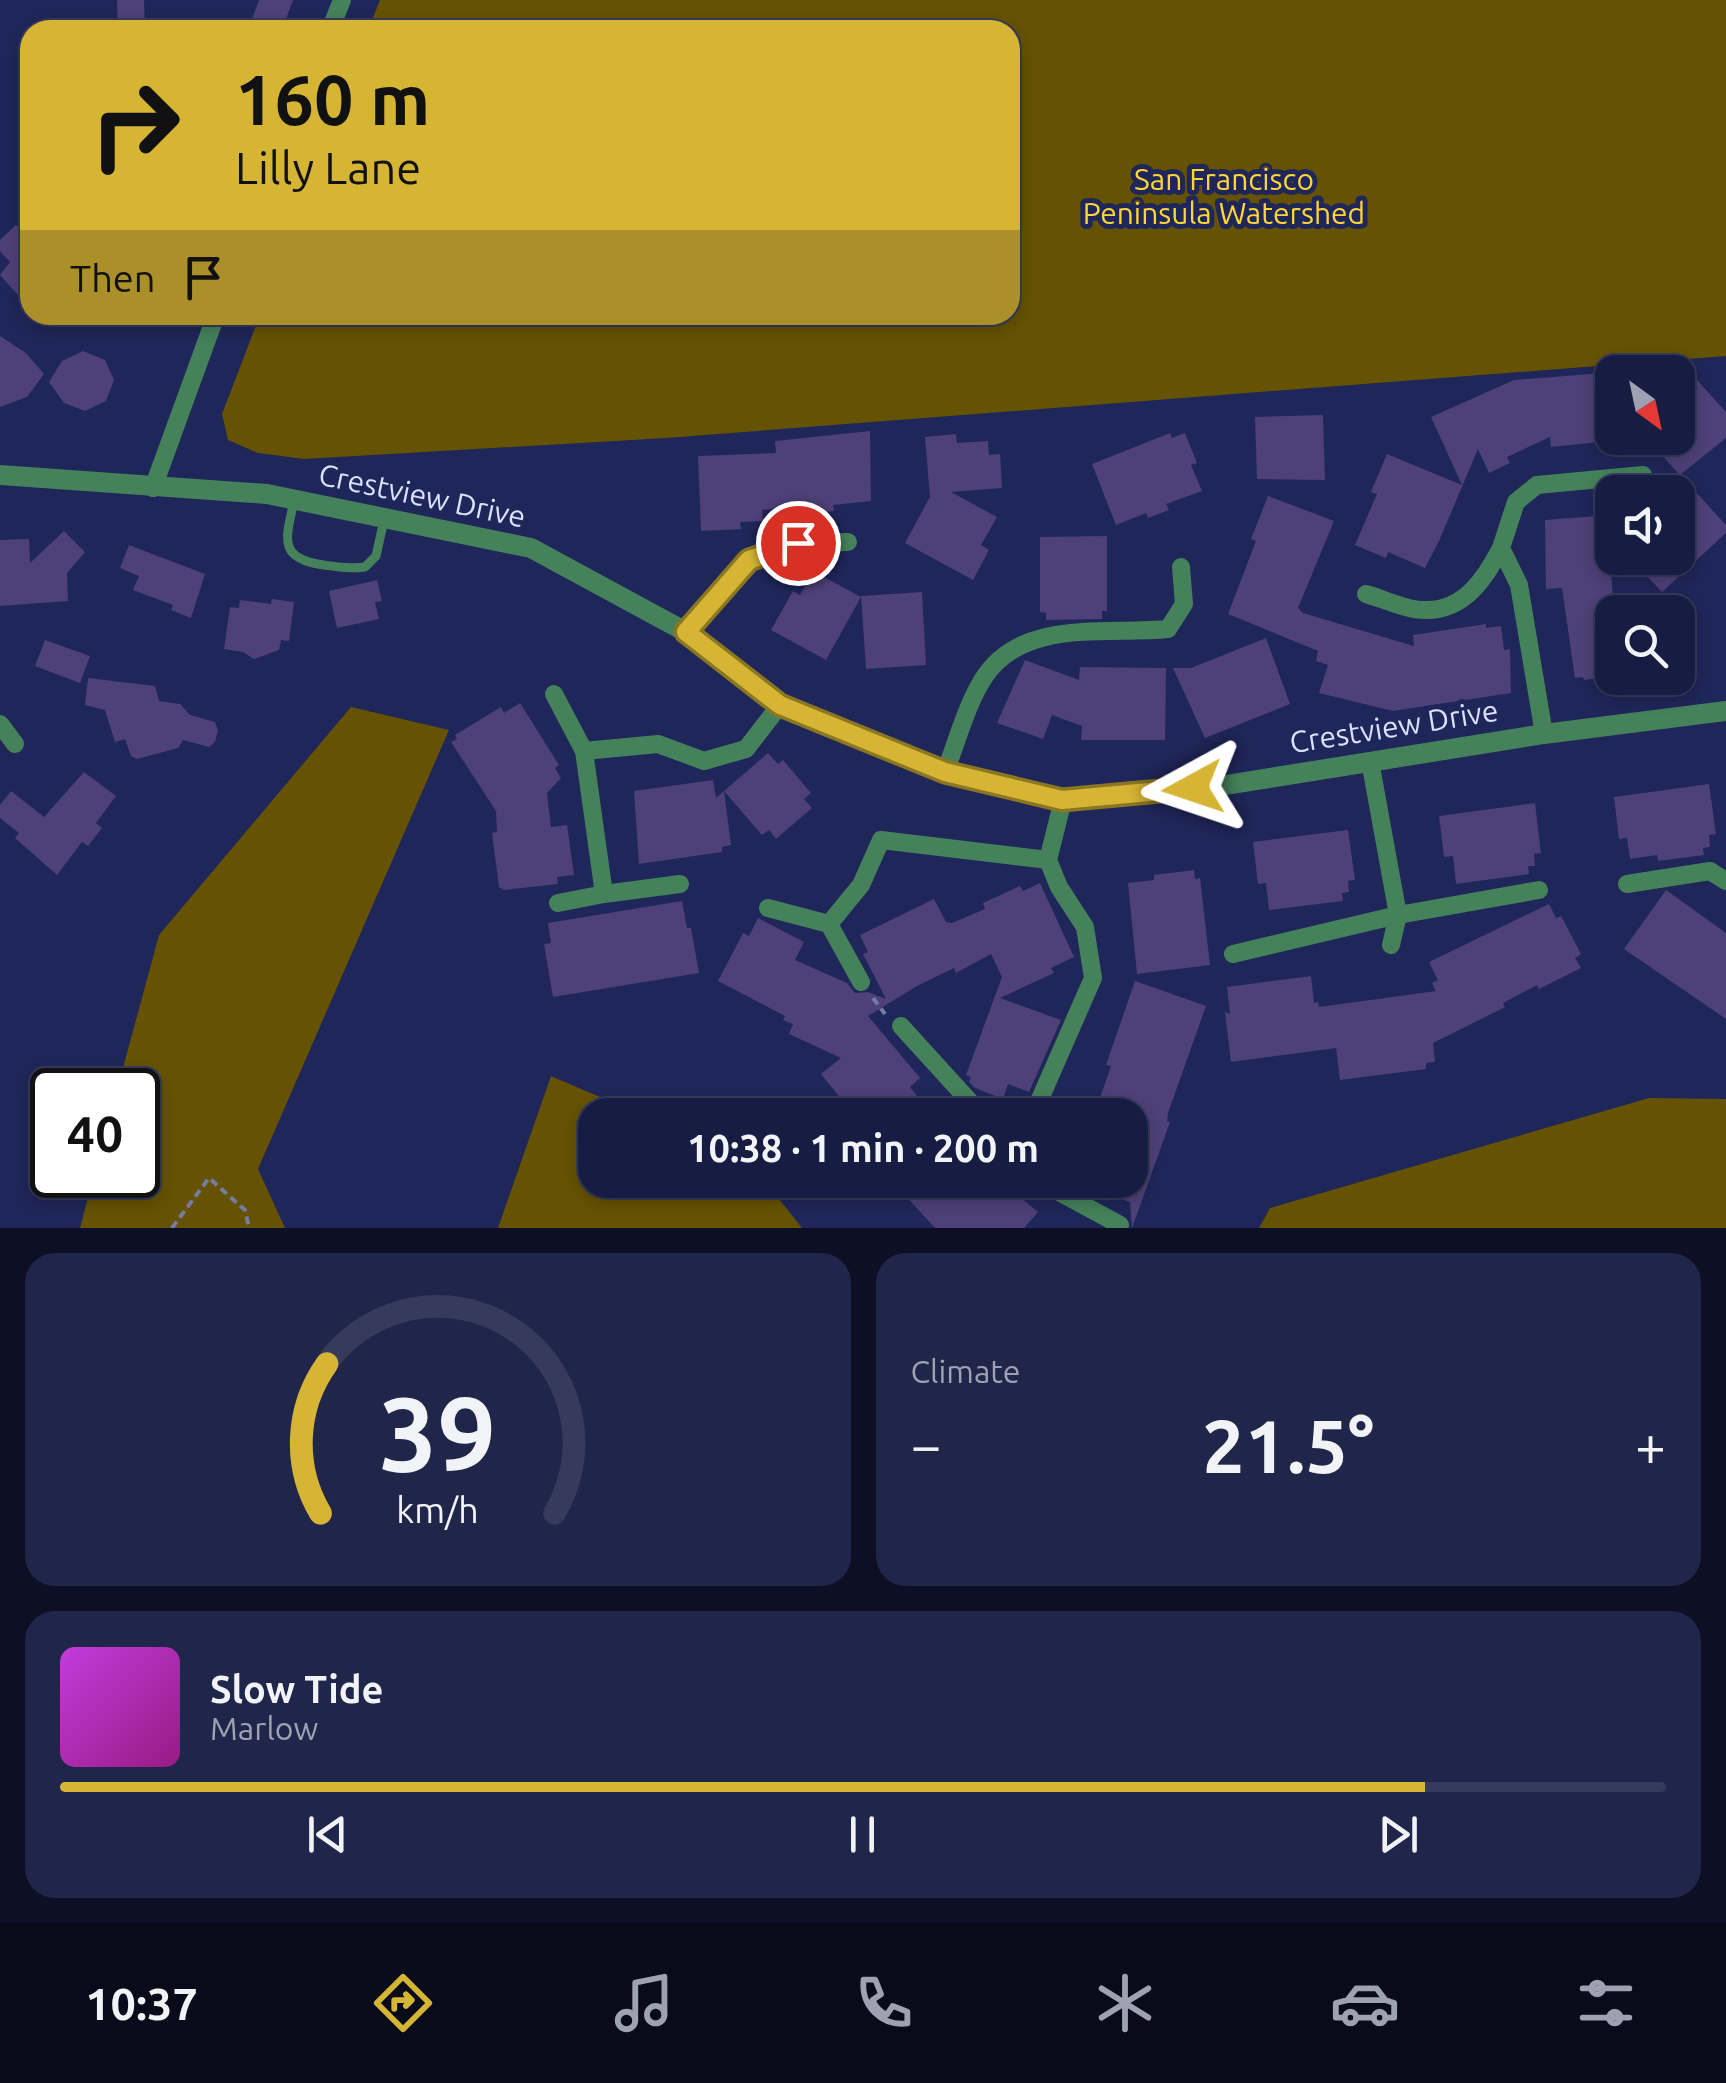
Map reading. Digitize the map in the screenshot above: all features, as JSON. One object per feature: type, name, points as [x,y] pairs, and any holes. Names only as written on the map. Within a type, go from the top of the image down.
[{"type":"street","points":[[153,488],[212,325]]},
{"type":"street","name":"Crestview Drive","points":[[0,475],[267,494],[530,548],[686,632],[780,705],[945,772],[1062,800],[1226,785],[1544,734],[1726,711]]},
{"type":"street","points":[[1366,594],[1427,610],[1460,600],[1483,583],[1502,548],[1516,502],[1537,485],[1595,480]]},
{"type":"street","points":[[686,632],[749,560],[798,543],[848,542]]},
{"type":"street","points":[[1502,548],[1519,586],[1544,734]]},
{"type":"street","points":[[945,772],[983,679],[1010,648],[1040,636],[1168,630],[1184,604],[1181,567]]},
{"type":"street","points":[[554,694],[584,751],[604,894]]},
{"type":"street","points":[[584,751],[658,744],[704,761],[746,749],[780,705]]},
{"type":"street","points":[[0,724],[15,744]]},
{"type":"street","points":[[1370,761],[1398,915],[1391,944]]},
{"type":"street","points":[[1040,1098],[1093,978],[1085,927],[1059,887],[1048,860],[1062,800]]},
{"type":"street","points":[[830,924],[862,885],[881,840],[1048,860]]},
{"type":"street","points":[[1628,884],[1710,872],[1726,881]]},
{"type":"street","points":[[558,903],[680,884]]},
{"type":"street","points":[[1232,954],[1398,915],[1538,890]]},
{"type":"street","points":[[768,908],[830,924],[861,982]]},
{"type":"street","points":[[901,1026],[967,1098]]},
{"type":"street","points":[[1071,1198],[1120,1224]]},
{"type":"lane","points":[[294,500],[288,548],[294,558],[306,563],[364,567],[376,556],[384,518]]},
{"type":"path","points":[[861,982],[901,1026]]},
{"type":"path","points":[[172,1228],[209,1178],[245,1210],[249,1228]]},
{"type":"green space","name":"San Francisco Peninsula Watershed","points":[[380,0],[1726,0],[1726,356],[1595,355],[1595,366],[666,438],[304,459],[258,453],[228,440],[222,414],[256,325],[1020,325],[1020,20],[372,20]]},
{"type":"green space","points":[[351,707],[449,730],[258,1169],[285,1228],[80,1228],[88,1198],[160,1198],[160,1068],[123,1068],[159,935]]},
{"type":"green space","points":[[551,1076],[602,1098],[578,1098],[578,1198],[778,1198],[802,1228],[498,1228]]},
{"type":"green space","points":[[1649,1098],[1726,1099],[1726,1228],[1259,1228],[1270,1208]]},
{"type":"building","points":[[117,0],[144,0],[145,20],[118,20]]},
{"type":"building","points":[[259,0],[293,0],[286,20],[252,20]]},
{"type":"building","points":[[16,225],[20,229],[18,295],[0,275],[10,262],[0,251],[0,240]]},
{"type":"building","points":[[0,336],[26,353],[44,374],[27,397],[0,407]]},
{"type":"building","points":[[83,351],[105,360],[114,380],[106,401],[85,411],[64,403],[49,382],[62,361]]},
{"type":"building","points":[[1595,374],[1595,442],[1551,447],[1550,437],[1507,457],[1510,463],[1489,473],[1478,449],[1439,541],[1425,568],[1388,552],[1386,558],[1355,545],[1377,494],[1371,492],[1387,454],[1462,485],[1431,417],[1514,380]]},
{"type":"building","points":[[1697,380],[1726,412],[1726,438],[1678,473],[1662,455],[1695,455]]},
{"type":"building","points":[[1323,415],[1325,480],[1257,479],[1255,417]]},
{"type":"building","points":[[870,431],[871,501],[833,505],[834,511],[813,513],[812,505],[762,510],[763,521],[740,522],[741,529],[701,531],[698,456],[776,453],[775,441]]},
{"type":"building","points":[[1170,433],[1172,438],[1185,433],[1197,463],[1191,465],[1202,491],[1166,504],[1169,510],[1148,518],[1146,513],[1116,525],[1092,464]]},
{"type":"building","points":[[956,434],[957,443],[988,441],[989,455],[1000,454],[1002,488],[951,492],[997,517],[981,545],[989,550],[973,580],[905,543],[930,497],[925,437]]},
{"type":"building","points":[[1695,491],[1726,525],[1726,533],[1695,562]]},
{"type":"building","points":[[1268,496],[1334,521],[1298,608],[1303,613],[1414,646],[1413,635],[1486,624],[1486,628],[1501,626],[1504,650],[1510,649],[1511,693],[1393,711],[1319,693],[1328,665],[1316,661],[1318,651],[1228,614],[1256,541],[1251,539]]},
{"type":"building","points":[[1595,516],[1595,575],[1611,575],[1613,595],[1595,595],[1595,678],[1575,678],[1562,588],[1546,589],[1545,520]]},
{"type":"building","points":[[64,531],[85,552],[67,573],[68,601],[0,606],[0,540],[29,539],[30,563]]},
{"type":"building","points":[[1107,536],[1107,611],[1102,611],[1102,619],[1046,620],[1046,613],[1040,612],[1040,537]]},
{"type":"building","points":[[129,545],[205,574],[191,618],[171,610],[173,605],[133,590],[139,576],[120,568]]},
{"type":"building","points":[[813,571],[861,597],[826,660],[771,630],[793,591],[800,595]]},
{"type":"building","points":[[1646,575],[1680,575],[1662,592]]},
{"type":"building","points":[[377,580],[382,601],[375,602],[379,619],[337,628],[329,591]]},
{"type":"building","points":[[922,592],[926,665],[866,669],[861,596]]},
{"type":"building","points":[[272,599],[294,602],[289,641],[281,640],[279,650],[254,659],[243,652],[224,649],[230,607],[239,608],[240,600],[271,604]]},
{"type":"building","points":[[1266,638],[1290,704],[1205,738],[1173,668],[1191,668]]},
{"type":"building","points":[[45,640],[90,656],[80,683],[35,666]]},
{"type":"building","points":[[1025,660],[1079,680],[1080,667],[1166,668],[1165,740],[1081,740],[1082,726],[1052,715],[1043,739],[997,723]]},
{"type":"building","points":[[88,678],[155,686],[159,701],[180,704],[190,715],[215,722],[215,742],[209,747],[183,740],[178,748],[137,759],[131,756],[125,739],[115,742],[105,710],[85,705]]},
{"type":"building","points":[[520,703],[559,765],[555,768],[561,778],[547,793],[551,827],[567,825],[574,875],[557,877],[558,884],[504,890],[499,887],[492,833],[497,832],[496,811],[451,742],[457,739],[455,735],[501,707],[504,713]]},
{"type":"building","points":[[768,753],[778,764],[783,760],[811,793],[804,799],[812,808],[776,839],[769,830],[762,835],[724,791]]},
{"type":"building","points":[[84,772],[116,796],[96,823],[102,828],[88,846],[82,842],[57,875],[15,838],[19,833],[0,818],[0,805],[11,791],[44,817]]},
{"type":"building","points":[[713,780],[716,798],[724,791],[731,845],[722,847],[722,852],[639,864],[634,791]]},
{"type":"building","points":[[1709,784],[1716,834],[1709,835],[1710,847],[1703,848],[1704,855],[1658,861],[1657,855],[1630,859],[1627,838],[1619,839],[1614,797]]},
{"type":"building","points":[[1535,803],[1541,853],[1534,854],[1535,866],[1528,866],[1529,874],[1456,884],[1453,856],[1444,857],[1439,816]]},
{"type":"building","points":[[1348,830],[1355,880],[1348,881],[1349,892],[1342,893],[1343,901],[1269,910],[1266,883],[1258,884],[1253,842]]},
{"type":"building","points":[[1194,870],[1195,879],[1200,878],[1210,965],[1137,974],[1128,883]]},
{"type":"building","points":[[1040,883],[1074,957],[1051,968],[1054,973],[1000,998],[1061,1020],[1029,1092],[1008,1084],[1000,1098],[975,1088],[966,1075],[1002,977],[991,954],[956,973],[954,968],[917,986],[868,1016],[920,1078],[910,1087],[919,1098],[840,1098],[821,1074],[841,1058],[789,1034],[793,1024],[783,1020],[785,1016],[718,981],[743,933],[749,936],[758,918],[804,942],[795,960],[847,983],[855,993],[868,992],[886,999],[863,954],[868,952],[860,935],[934,899],[946,922],[952,923],[985,909],[983,903],[1020,886],[1023,891]]},
{"type":"building","points":[[1666,890],[1726,933],[1726,1019],[1624,949]]},
{"type":"building","points":[[682,901],[699,973],[553,997],[544,944],[551,943],[548,923]]},
{"type":"building","points":[[1549,904],[1556,918],[1561,916],[1581,954],[1575,958],[1581,968],[1539,989],[1537,985],[1503,1003],[1505,1007],[1433,1043],[1435,1062],[1426,1063],[1426,1069],[1340,1080],[1336,1048],[1231,1062],[1225,1012],[1230,1014],[1227,987],[1311,976],[1314,1003],[1318,1002],[1319,1007],[1436,991],[1432,983],[1438,980],[1429,962]]},
{"type":"building","points":[[1135,981],[1206,1006],[1148,1183],[1148,1098],[1100,1098],[1111,1066],[1106,1065]]},
{"type":"building","points":[[908,1198],[1021,1198],[1038,1212],[1024,1228],[935,1228]]},
{"type":"building","points":[[1119,1198],[1143,1198],[1132,1228],[1130,1202]]},
{"type":"route","points":[[798,543],[749,560],[686,632],[780,705],[945,772],[1062,800],[1193,788]]}]
